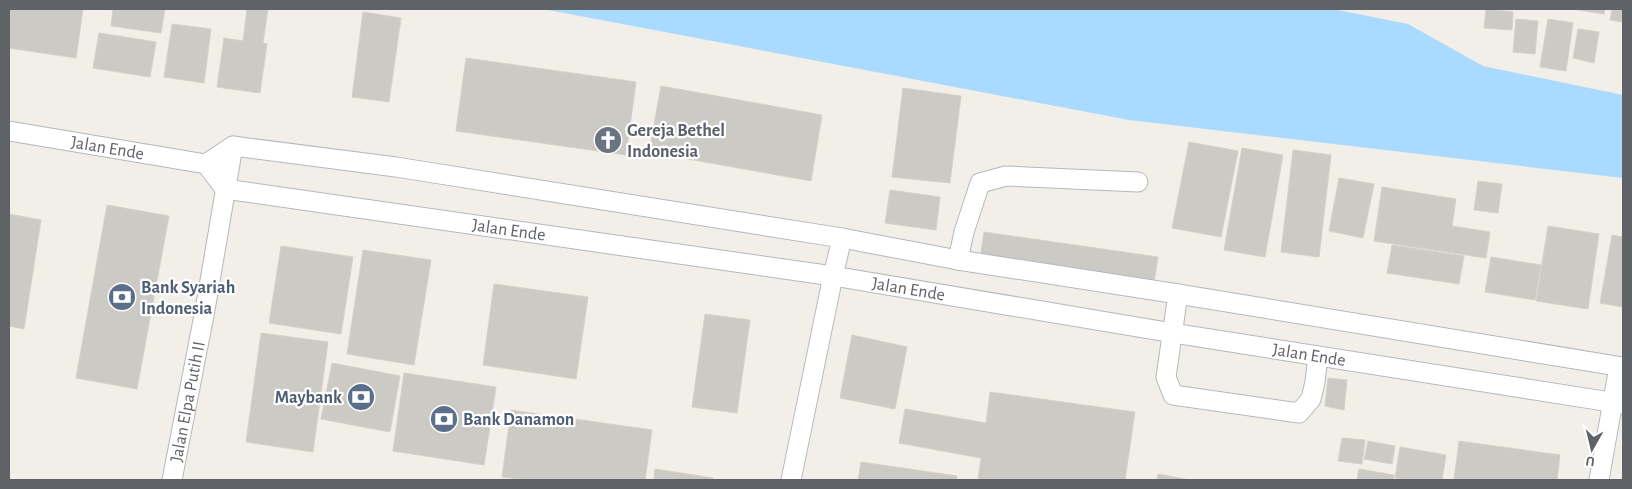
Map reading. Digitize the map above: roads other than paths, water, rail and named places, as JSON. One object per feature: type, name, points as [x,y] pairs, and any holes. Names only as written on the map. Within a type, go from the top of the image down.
[{"type":"lane","name":"Jalan Ende","points":[[9,131],[206,164]]},
{"type":"lane","name":"Jalan Ende","points":[[233,146],[396,167],[842,238],[958,260],[1621,367]]},
{"type":"lane","points":[[226,189],[206,164],[233,146]]},
{"type":"lane","name":"Jalan Elpa Putih II","points":[[172,480],[233,146]]},
{"type":"lane","points":[[958,260],[964,232],[980,183],[1006,176],[1138,182]]},
{"type":"lane","name":"Jalan Ende","points":[[226,189],[833,276],[1173,333],[1618,403]]},
{"type":"lane","points":[[791,480],[842,238]]},
{"type":"lane","points":[[1178,294],[1166,377],[1173,395],[1299,414],[1311,399],[1316,382],[1318,356]]},
{"type":"lane","points":[[1599,480],[1618,403],[1621,367]]},
{"type":"water","points":[[543,9],[1333,9],[1408,24],[1483,66],[1623,95],[1623,178],[1129,120]]},
{"type":"place","name":"Gereja Bethel Indonesia","points":[[608,140]]},
{"type":"place","name":"Bank Syariah Indonesia","points":[[122,297]]},
{"type":"place","name":"Maybank","points":[[361,397]]},
{"type":"place","name":"Bank Danamon","points":[[444,419]]}]
